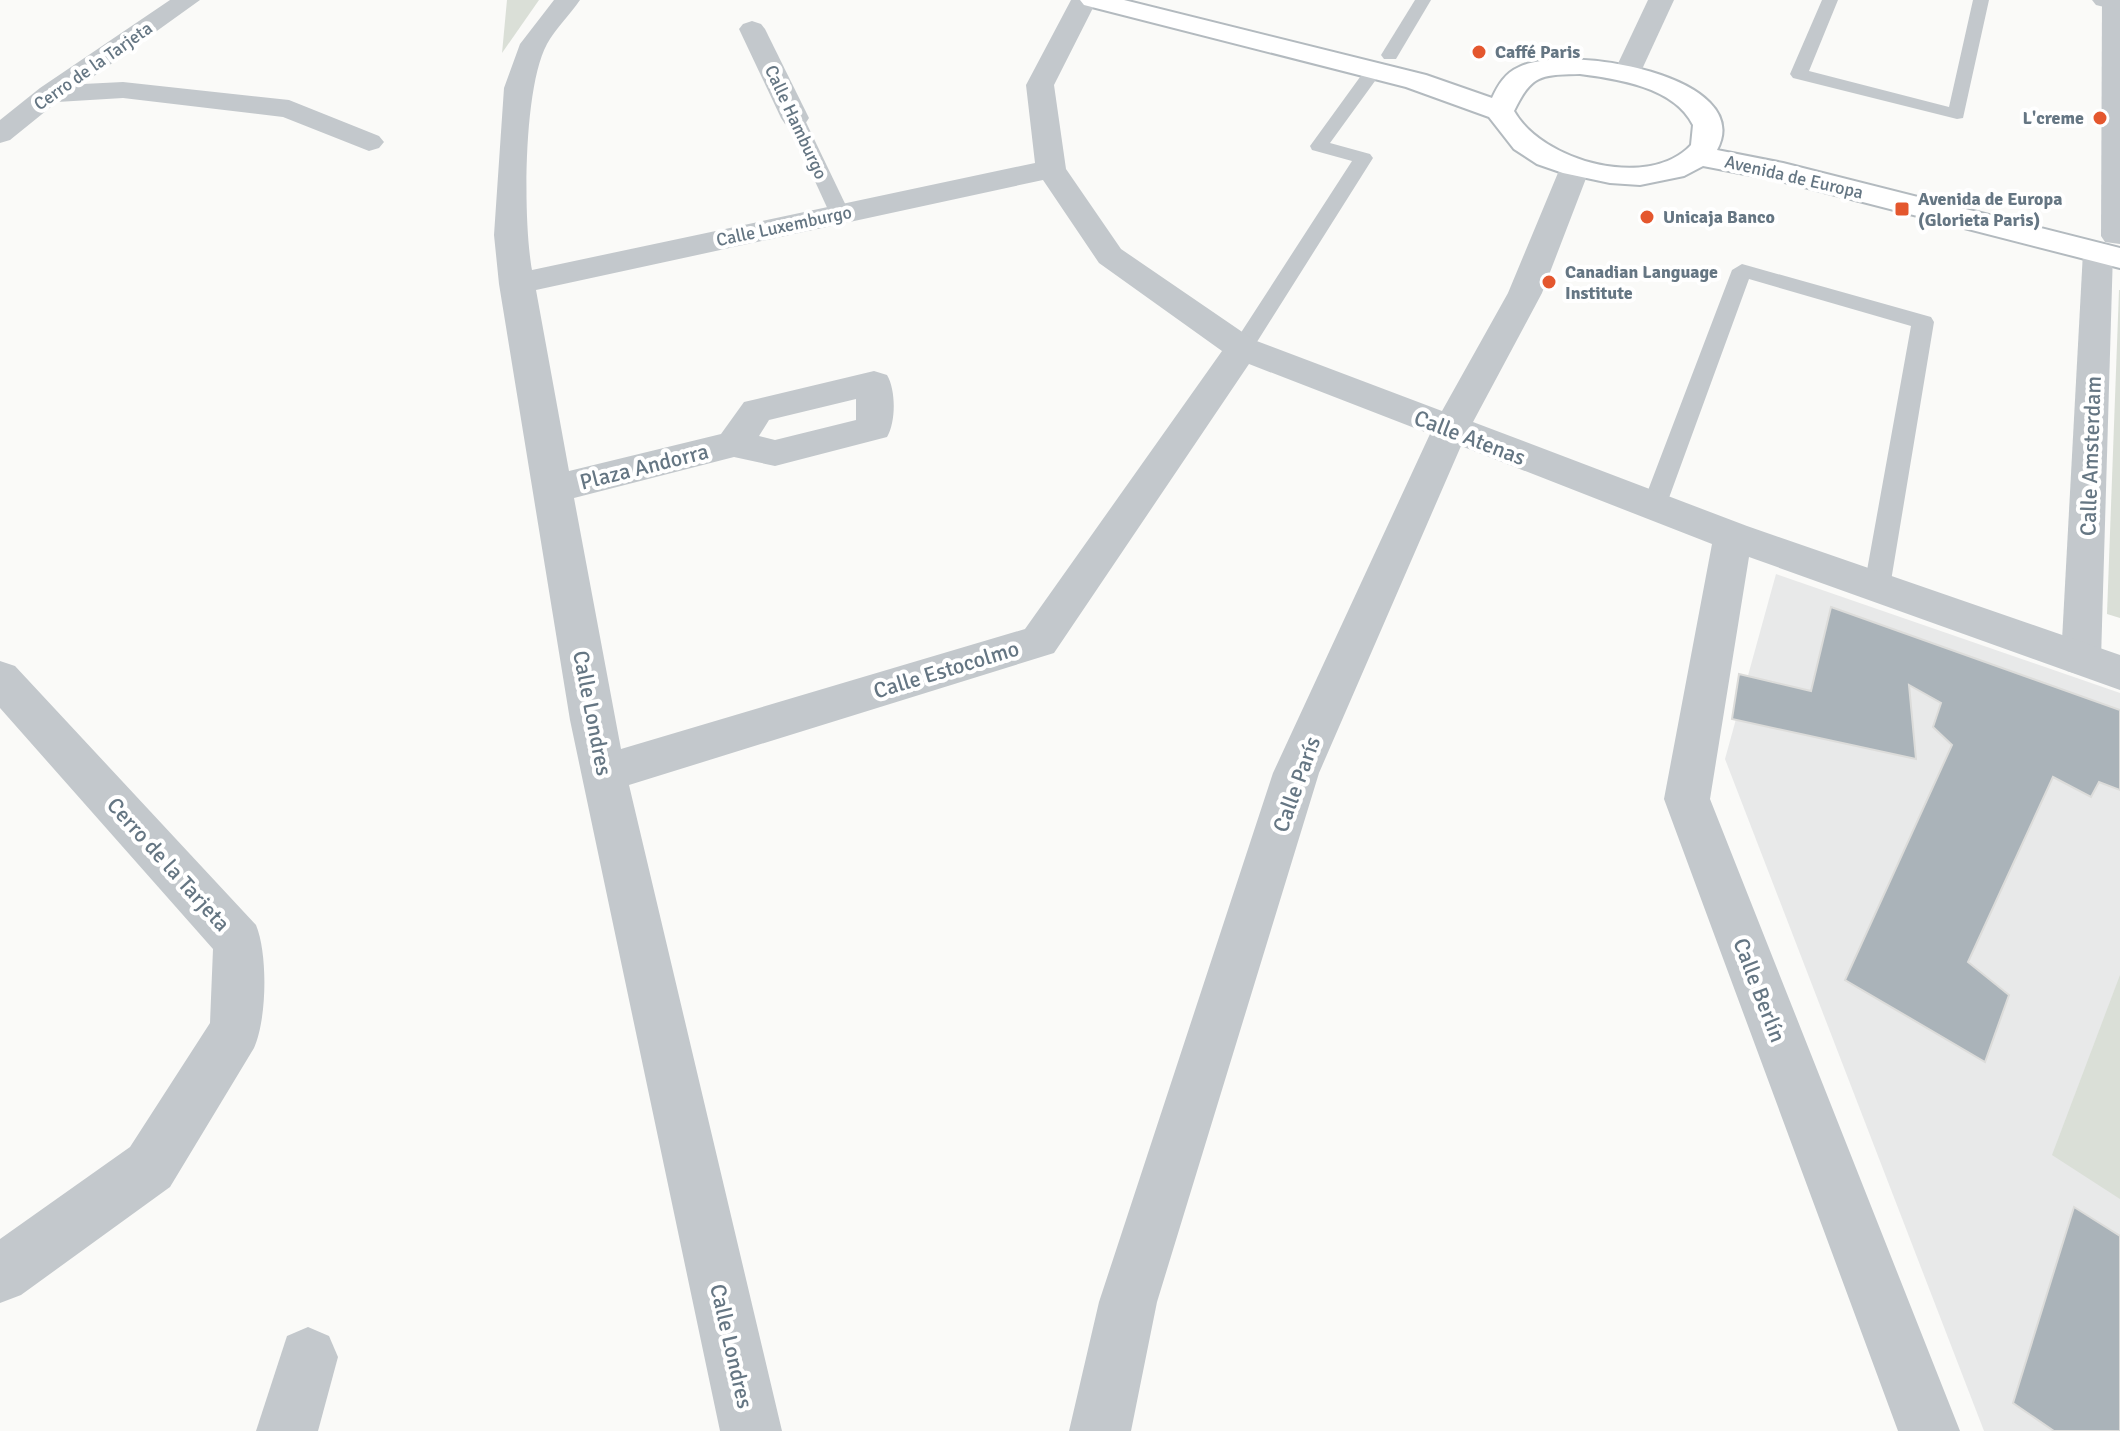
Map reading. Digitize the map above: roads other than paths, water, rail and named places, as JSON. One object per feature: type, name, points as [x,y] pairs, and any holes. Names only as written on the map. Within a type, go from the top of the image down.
[{"type":"main road","points":[[1093,0],[1382,63],[1493,77],[1564,66],[1628,72],[1683,95],[1701,111],[1704,142],[1679,168],[1648,175],[1612,175],[1575,168],[1546,157],[1522,143],[1507,127],[1500,111],[1493,77]]},
{"type":"main road","points":[[1170,0],[1382,63],[1500,111]]},
{"type":"main road","name":"Avenida de Europa","points":[[1704,142],[1783,172],[2113,246]]},
{"type":"street","name":"Cerro de la Tarjeta","points":[[0,134],[50,94],[187,0]]},
{"type":"street","name":"Calle Londres","points":[[567,0],[533,44],[518,88],[510,235],[516,284],[592,720],[751,1431]]},
{"type":"street","name":"Calle Atenas","points":[[1084,0],[1040,85],[1051,169],[1110,256],[1242,348],[1733,536],[2120,673]]},
{"type":"street","points":[[1628,72],[1661,0]]},
{"type":"street","name":"Calle Amsterdam","points":[[2081,659],[2113,246],[2113,1]]},
{"type":"street","name":"Calle Hamburgo","points":[[752,29],[795,118]]},
{"type":"street","points":[[50,94],[123,90],[289,109],[369,142]]},
{"type":"street","name":"Calle París","points":[[1100,1431],[1128,1302],[1296,773],[1450,430],[1525,293],[1575,168]]},
{"type":"street","name":"Calle Luxemburgo","points":[[516,284],[1051,169]]},
{"type":"street","name":"Calle Estocolmo","points":[[604,773],[1039,641],[1242,348]]},
{"type":"street","name":"Plaza Andorra","points":[[553,489],[734,444]]},
{"type":"street","name":"Calle Berlín","points":[[1733,536],[1687,799],[1929,1431]]},
{"type":"street","name":"Cerro de la Tarjeta","points":[[0,678],[238,941],[236,1030],[150,1167],[0,1274]]},
{"type":"street","points":[[287,1431],[308,1357]]},
{"type":"lane","points":[[1242,348],[1363,158],[1319,146],[1382,63],[1423,0]]},
{"type":"lane","points":[[1830,0],[1799,74],[1957,114],[1981,0]]},
{"type":"lane","name":"Calle Hamburgo","points":[[795,118],[840,214]]},
{"type":"lane","points":[[1654,506],[1742,270],[1923,322],[1877,587]]},
{"type":"place","name":"Caffé Paris","points":[[1479,52]]},
{"type":"place","name":"L'creme","points":[[2100,118]]},
{"type":"place","name":"Avenida de Europa (Glorieta Paris)","points":[[1902,209]]},
{"type":"place","name":"Unicaja Banco","points":[[1647,217]]},
{"type":"place","name":"Canadian Language Institute","points":[[1549,282]]}]
